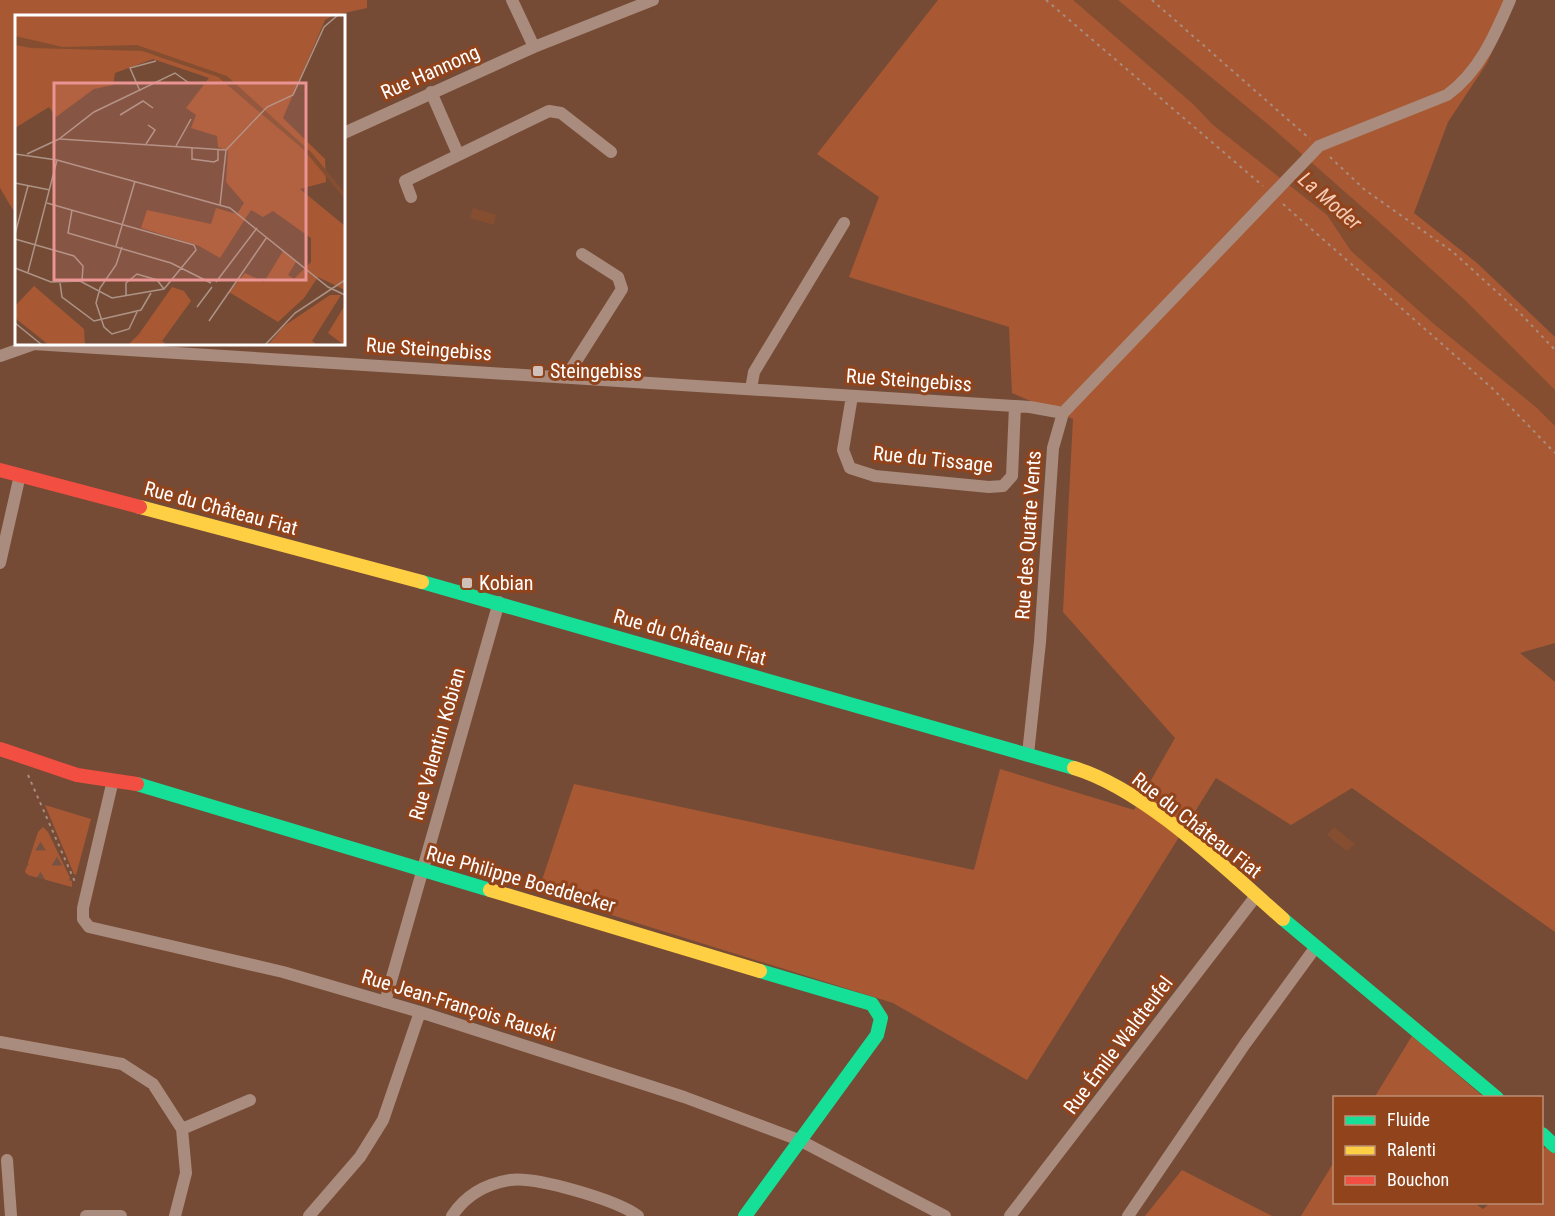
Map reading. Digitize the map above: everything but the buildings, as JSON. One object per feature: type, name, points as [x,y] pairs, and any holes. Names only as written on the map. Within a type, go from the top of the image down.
[{"type":"street","points":[[512,0],[534,47]]},
{"type":"street","name":"Rue Hannong","points":[[345,132],[534,47],[653,0]]},
{"type":"street","points":[[1319,146],[1447,95],[1462,84],[1474,70],[1497,30],[1510,0]]},
{"type":"street","points":[[431,92],[458,154]]},
{"type":"street","points":[[411,197],[405,181],[549,111],[561,113],[611,152]]},
{"type":"street","name":"Rue des Quatre Vents","points":[[1028,754],[1040,642],[1053,448],[1063,413],[1319,146]]},
{"type":"street","points":[[751,388],[754,372],[844,223]]},
{"type":"street","points":[[566,377],[622,289],[618,277],[582,254]]},
{"type":"street","points":[[0,356],[31,345]]},
{"type":"street","name":"Rue Steingebiss","points":[[50,345],[751,388],[1015,406],[1063,413]]},
{"type":"street","name":"Rue du Tissage","points":[[852,396],[843,450],[850,468],[875,476],[989,487],[1003,486],[1012,476],[1015,406]]},
{"type":"street","name":"Rue du Château Fiat","points":[[0,470],[499,602],[1086,772],[1129,793],[1214,858],[1316,948],[1495,1096]]},
{"type":"street","points":[[0,563],[20,475]]},
{"type":"street","name":"Rue Valentin Kobian","points":[[385,1002],[499,602]]},
{"type":"street","name":"Rue Philippe Boeddecker","points":[[0,749],[77,775],[113,780],[872,1004],[881,1018],[877,1035],[745,1216]]},
{"type":"street","points":[[84,904],[113,780]]},
{"type":"street","name":"Rue Émile Waldteufel","points":[[1010,1216],[1256,896]]},
{"type":"street","name":"Rue Jean-François Rauski","points":[[84,904],[83,919],[95,929],[258,965],[420,1012],[684,1097],[799,1140],[945,1216]]},
{"type":"street","points":[[1128,1216],[1245,1044],[1316,948]]},
{"type":"street","points":[[309,1216],[360,1157],[383,1120],[420,1012]]},
{"type":"street","points":[[0,1042],[122,1064],[153,1084],[182,1129],[186,1173],[175,1216]]},
{"type":"street","points":[[182,1129],[250,1100]]},
{"type":"street","points":[[1543,1135],[1555,1146]]},
{"type":"street","points":[[7,1160],[11,1216]]},
{"type":"street","points":[[452,1216],[459,1207],[481,1189],[511,1180],[539,1182],[596,1197],[638,1216]]},
{"type":"street","points":[[86,1216],[122,1216]]},
{"type":"path","points":[[1046,0],[1275,192],[1492,388],[1555,453]]},
{"type":"path","points":[[1152,0],[1319,146],[1365,190],[1453,252],[1520,313],[1555,350]]},
{"type":"path","points":[[26,773],[84,904]]},
{"type":"green space","points":[[0,0],[367,0],[367,8],[336,15],[15,15],[15,208],[13,210],[0,188]]},
{"type":"green space","points":[[938,0],[1516,0],[1487,63],[1448,122],[1414,213],[1477,263],[1555,337],[1555,643],[1520,653],[1555,682],[1555,932],[1352,788],[1291,825],[1216,778],[1027,1080],[893,1003],[538,892],[574,784],[974,870],[1000,769],[1134,810],[1175,738],[1063,612],[1073,419],[1012,393],[1009,327],[849,277],[879,197],[817,154]]},
{"type":"green space","points":[[45,805],[91,819],[76,875],[74,874]]},
{"type":"green space","points":[[43,827],[48,832],[72,882],[72,887],[28,875],[25,872],[38,832]]},
{"type":"green space","points":[[1412,1036],[1483,1096],[1375,1096]]},
{"type":"green space","points":[[1555,1137],[1555,1216],[1301,1216],[1333,1164],[1333,1204],[1476,1204],[1483,1209],[1489,1204],[1543,1204],[1543,1150]]},
{"type":"green space","points":[[1182,1170],[1272,1216],[1145,1216]]},
{"type":"water","name":"La Moder","points":[[1073,0],[1118,0],[1270,126],[1386,228],[1465,300],[1555,390],[1555,426],[1537,408],[1434,324],[1351,251],[1327,215],[1213,125],[1193,104]]},
{"type":"water","points":[[473,208],[496,215],[494,225],[470,218]]},
{"type":"water","points":[[1334,827],[1355,844],[1347,851],[1327,835]]},
{"type":"traffic: fast","points":[[422,582],[1074,768]]},
{"type":"traffic: fast","points":[[137,784],[490,890]]},
{"type":"traffic: fast","points":[[1283,919],[1495,1096]]},
{"type":"traffic: fast","points":[[745,1216],[877,1035],[881,1018],[872,1004],[760,971]]},
{"type":"traffic: fast","points":[[1543,1135],[1555,1146]]},
{"type":"traffic: slow","points":[[140,507],[422,582]]},
{"type":"traffic: slow","points":[[1074,768],[1101,779],[1157,812],[1211,855],[1283,919]]},
{"type":"traffic: slow","points":[[490,890],[760,971]]},
{"type":"traffic: jam","points":[[0,470],[140,507]]},
{"type":"traffic: jam","points":[[0,749],[77,775],[137,784]]},
{"type":"place","name":"Steingebiss","points":[[538,371]]},
{"type":"place","name":"Kobian","points":[[467,583]]}]
